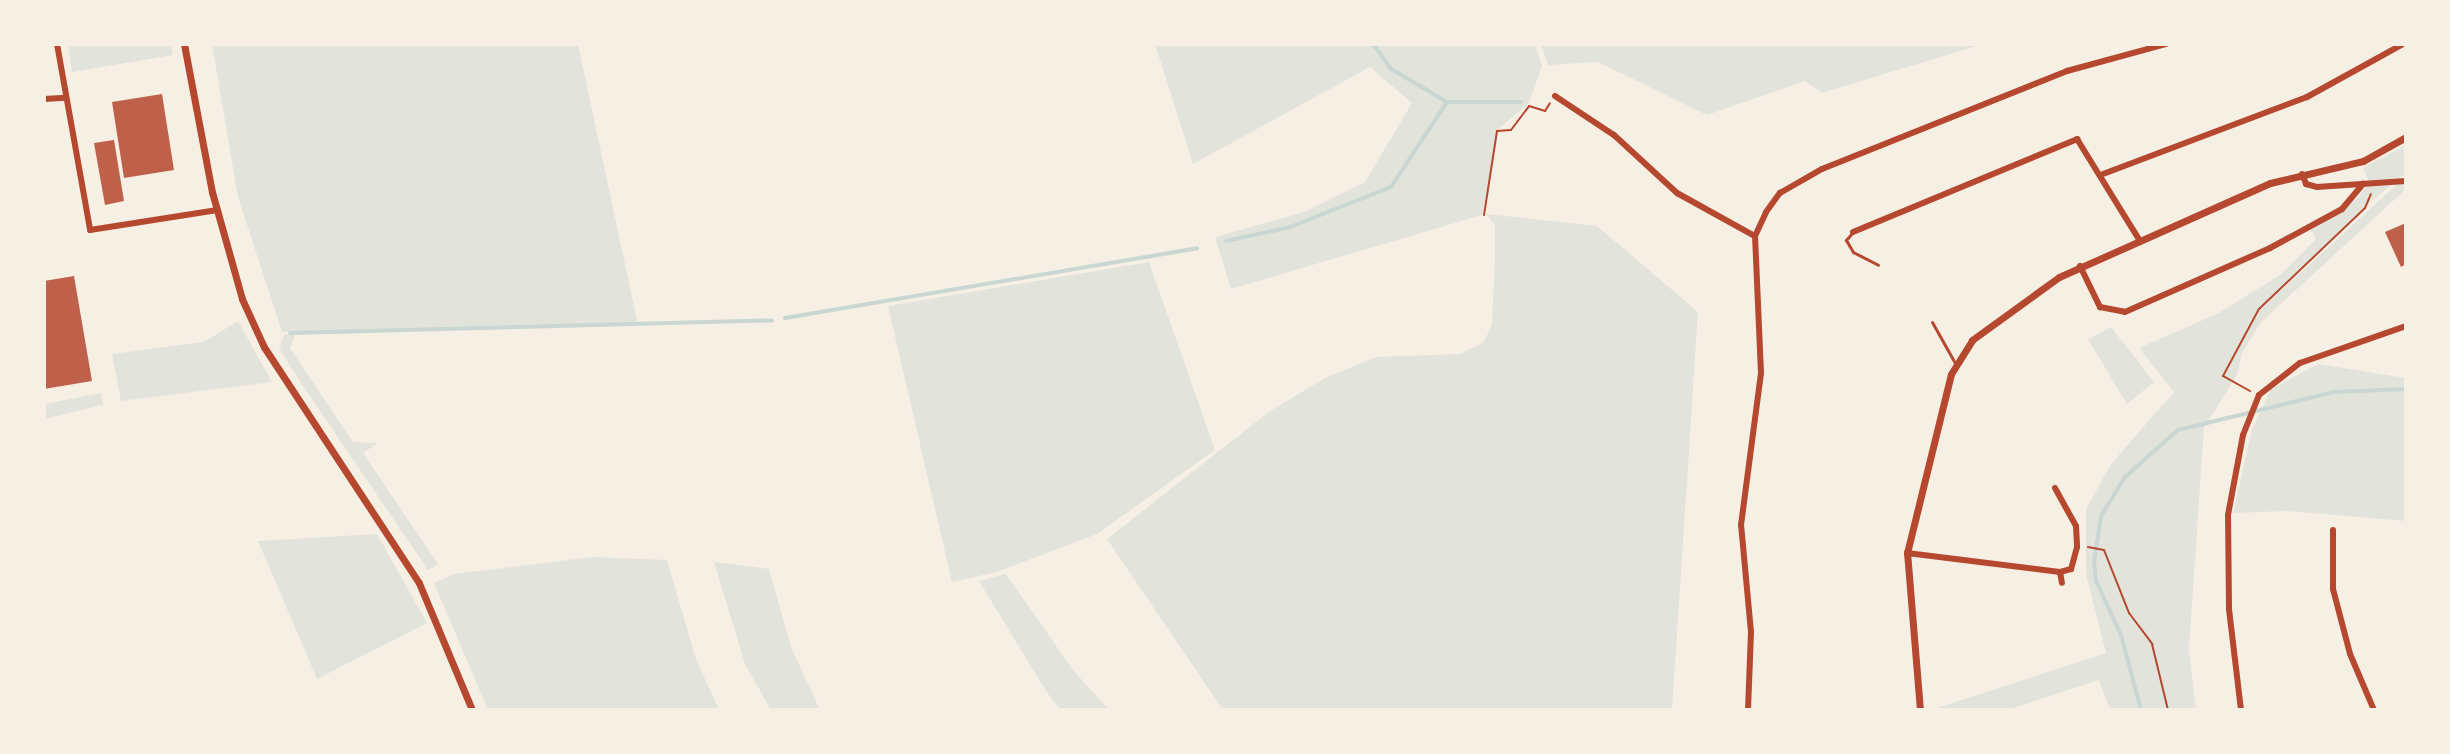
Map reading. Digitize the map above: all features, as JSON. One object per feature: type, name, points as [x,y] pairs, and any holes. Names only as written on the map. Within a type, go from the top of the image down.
[{"type":"street","points":[[57,44],[90,230],[217,210]]},
{"type":"street","points":[[184,44],[232,271],[264,347],[419,583],[472,710]]},
{"type":"street","points":[[1748,710],[1751,632],[1741,525],[1761,373],[1755,236],[1780,193],[1801,179],[2067,71],[2166,44]]},
{"type":"street","points":[[2103,174],[2307,97],[2403,44]]},
{"type":"street","points":[[1555,96],[1603,126],[1677,193],[1755,236]]},
{"type":"street","points":[[44,99],[66,98]]},
{"type":"street","points":[[1920,710],[1907,553],[1955,363],[1972,340],[2010,307],[2080,266],[2302,174],[2363,161],[2406,137]]},
{"type":"street","points":[[1853,232],[2077,139],[2103,174],[2140,241]]},
{"type":"street","points":[[2302,174],[2312,186],[2406,181]]},
{"type":"street","points":[[2080,266],[2100,307],[2125,312],[2270,248],[2342,209],[2363,184]]},
{"type":"street","points":[[2241,710],[2229,609],[2228,515],[2243,435],[2259,395],[2300,363],[2406,326]]},
{"type":"street","points":[[1907,553],[2060,572],[2071,569],[2076,526],[2055,488]]},
{"type":"street","points":[[2333,530],[2333,589],[2350,654],[2374,710]]},
{"type":"street","points":[[2060,572],[2062,583]]},
{"type":"lane","points":[[1853,232],[1846,240],[1853,252],[1878,265]]},
{"type":"lane","points":[[1932,322],[1955,363]]},
{"type":"path","points":[[1484,215],[1497,131],[1511,130],[1529,106],[1545,111],[1555,96]]},
{"type":"path","points":[[2259,395],[2223,376],[2259,309],[2365,208]]},
{"type":"path","points":[[2085,547],[2104,550],[2129,613],[2158,657],[2168,710]]},
{"type":"shaded area","points":[[68,44],[171,44],[173,55],[72,72]]},
{"type":"shaded area","points":[[212,44],[578,44],[638,325],[282,332],[238,197]]},
{"type":"shaded area","points":[[1155,44],[1535,44],[1542,66],[1529,103],[1499,128],[1482,215],[1231,289],[1215,237],[1304,212],[1365,182],[1412,103],[1370,67],[1193,164]]},
{"type":"shaded area","points":[[1541,44],[1983,44],[1822,93],[1805,81],[1707,115],[1598,62],[1548,65]]},
{"type":"shaded area","points":[[2406,145],[2406,173],[2364,207],[2259,309],[2222,375],[2260,310],[2406,176],[2406,189],[2260,323],[2242,353],[2237,375],[2204,428],[2189,649],[2196,710],[2110,710],[2099,680],[2007,710],[1931,710],[2106,653],[2086,574],[2086,509],[2111,464],[2174,392],[2139,348],[2219,313],[2280,275],[2316,239],[2311,230],[2359,197],[2369,182],[2363,168]]},
{"type":"shaded area","points":[[1486,214],[1597,226],[1698,312],[1672,710],[1223,710],[1107,539],[1270,411],[1327,377],[1376,357],[1460,354],[1484,342],[1492,324],[1495,258],[1495,226]]},
{"type":"shaded area","points":[[1149,262],[1215,450],[1097,534],[997,572],[952,582],[888,306]]},
{"type":"shaded area","points":[[238,321],[272,382],[121,401],[112,354],[204,342]]},
{"type":"shaded area","points":[[2111,327],[2154,382],[2127,404],[2088,339]]},
{"type":"shaded area","points":[[284,335],[295,335],[290,348],[353,442],[378,443],[363,453],[438,564],[428,570],[301,383],[279,348]]},
{"type":"shaded area","points":[[2318,364],[2406,378],[2406,521],[2287,511],[2233,513],[2252,429],[2271,389]]},
{"type":"shaded area","points":[[101,393],[103,405],[44,419],[44,404]]},
{"type":"shaded area","points":[[377,534],[427,623],[317,679],[258,541]]},
{"type":"shaded area","points":[[593,557],[667,560],[696,659],[719,710],[488,710],[434,583],[454,574]]},
{"type":"shaded area","points":[[714,562],[769,569],[791,647],[820,710],[771,710],[745,664]]},
{"type":"shaded area","points":[[1006,574],[1073,670],[1109,710],[1060,710],[979,581]]},
{"type":"building","points":[[162,94],[174,170],[124,178],[112,102]]},
{"type":"building","points":[[114,140],[124,201],[105,205],[94,143]]},
{"type":"building","points":[[2406,223],[2406,264],[2401,267],[2385,232]]},
{"type":"building","points":[[74,276],[92,381],[44,389],[44,281]]},
{"type":"waterway","points":[[1373,44],[1391,69],[1447,102]]},
{"type":"waterway","points":[[1226,241],[1290,227],[1391,187],[1447,102],[1521,102]]},
{"type":"waterway","points":[[785,318],[1197,248]]},
{"type":"waterway","points":[[290,333],[772,320]]},
{"type":"waterway","points":[[2141,710],[2121,635],[2096,581],[2094,562],[2101,516],[2125,477],[2178,430],[2334,392],[2406,389]]}]
